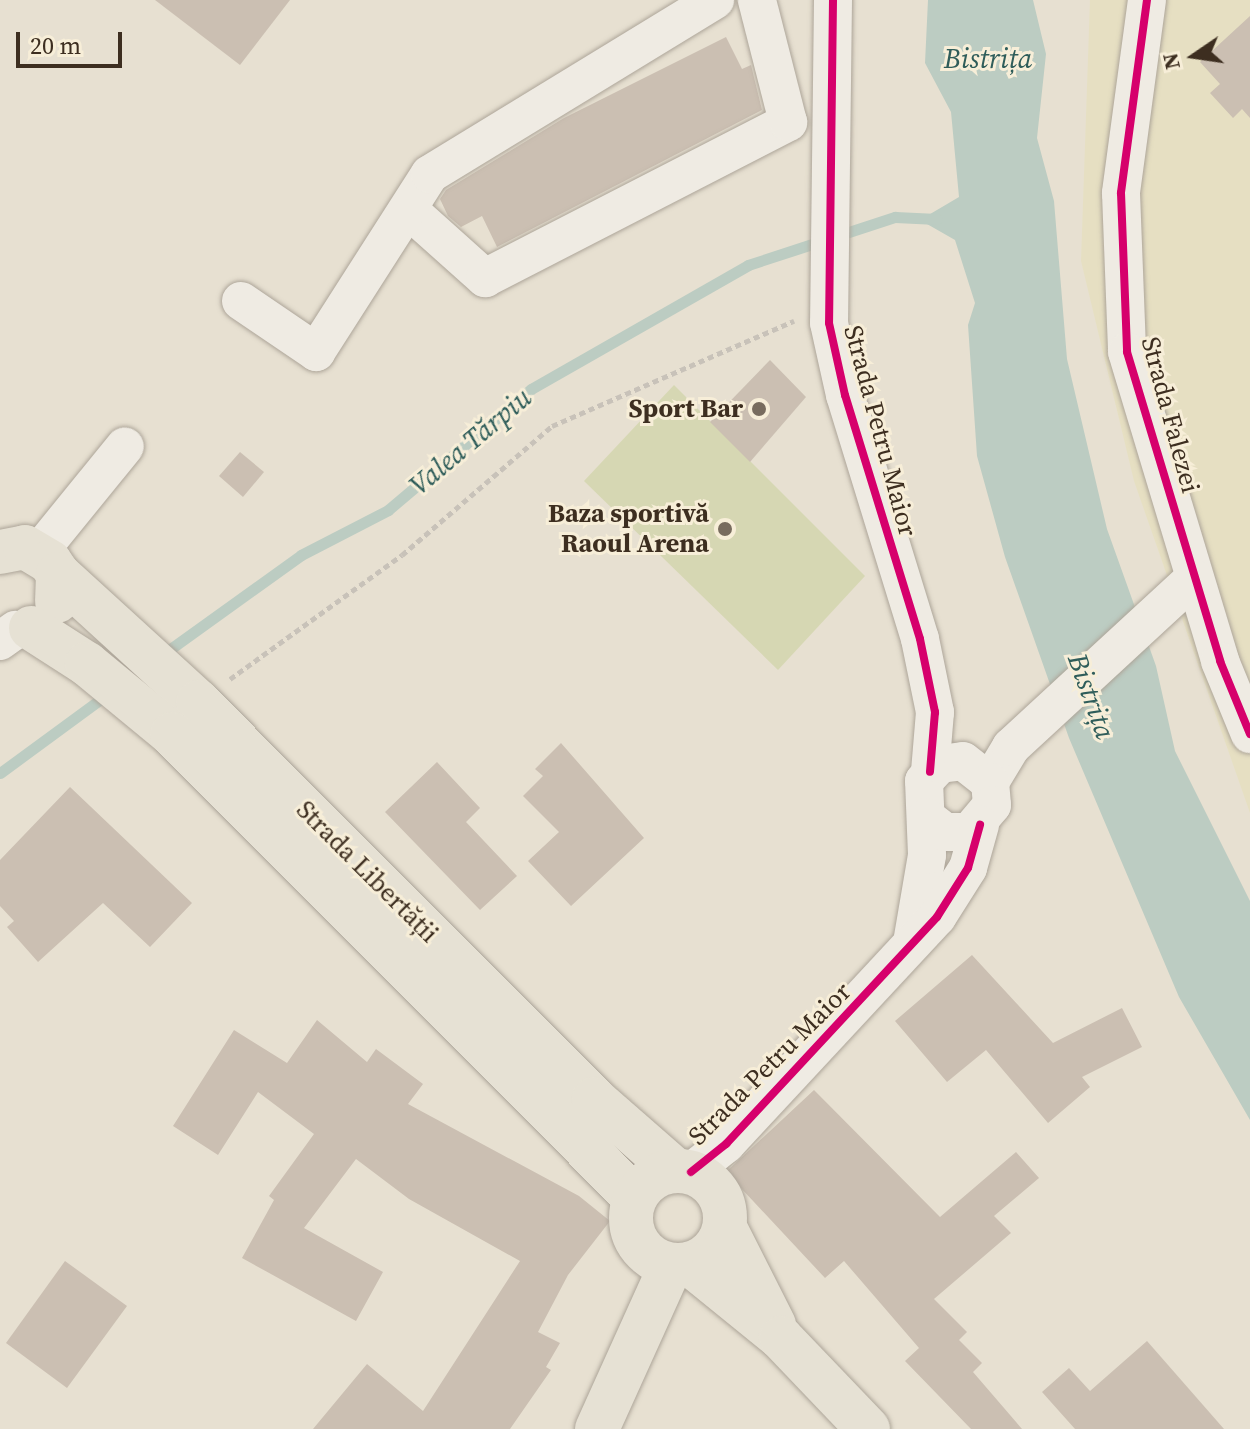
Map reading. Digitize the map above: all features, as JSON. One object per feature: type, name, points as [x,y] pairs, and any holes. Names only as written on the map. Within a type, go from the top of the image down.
[{"type":"main road","name":"Strada Libertății","points":[[24,550],[115,626],[186,691],[594,1099],[701,1189],[781,1338]]},
{"type":"main road","points":[[11,631],[54,609],[24,550]]},
{"type":"main road","name":"Strada Libertății","points":[[11,631],[87,664],[146,712],[635,1198]]},
{"type":"main road","points":[[651,1179],[701,1189],[713,1251],[666,1258],[631,1213],[635,1198],[651,1179]]},
{"type":"main road","name":"Strada Libertății","points":[[666,1258],[781,1338],[868,1429]]},
{"type":"main road","points":[[604,1410],[666,1258]]},
{"type":"street","points":[[241,301],[316,352],[410,211],[430,174],[715,0]]},
{"type":"street","points":[[410,211],[485,278],[788,122],[757,0]]},
{"type":"street","name":"Strada Petru Maior","points":[[833,0],[831,148],[816,300],[920,639],[935,712],[964,770]]},
{"type":"street","name":"Strada Falezei","points":[[1147,0],[1121,193],[1127,352],[1194,578],[1250,734]]},
{"type":"street","points":[[24,550],[125,446]]},
{"type":"street","points":[[912,943],[926,817],[920,793],[1015,742],[1194,578]]},
{"type":"street","points":[[926,817],[945,832],[980,825],[992,805],[964,770]]},
{"type":"street","name":"Strada Petru Maior","points":[[701,1189],[726,1144],[937,917],[968,868],[980,825]]},
{"type":"path","points":[[186,691],[402,555],[552,426],[816,300]]},
{"type":"shaded area","points":[[1090,0],[1250,0],[1250,813],[1134,481],[1081,261]]},
{"type":"green space","name":"Baza sportivă Raoul Arena","points":[[674,385],[865,576],[778,670],[584,481]]},
{"type":"water","name":"Bistrița","points":[[928,0],[1033,0],[1046,54],[1037,138],[1054,201],[1067,359],[1107,529],[1156,666],[1175,751],[1250,901],[1250,1120],[1179,997],[1069,738],[1005,557],[977,456],[968,325],[975,303],[955,240],[920,220],[959,197],[951,112],[925,63]]},
{"type":"building","points":[[155,0],[290,0],[240,65]]},
{"type":"building","points":[[1250,16],[1250,118],[1242,109],[1233,118],[1210,93],[1220,84],[1200,62]]},
{"type":"building","points":[[726,37],[742,69],[751,65],[762,110],[497,247],[482,216],[461,227],[448,216],[440,199],[446,190],[564,118]]},
{"type":"building","name":"Sport Bar","points":[[770,360],[806,397],[750,462],[710,422]]},
{"type":"building","points":[[240,452],[264,472],[243,497],[219,476]]},
{"type":"building","points":[[561,743],[644,838],[571,906],[528,861],[559,832],[523,796],[543,776],[535,769]]},
{"type":"building","points":[[437,762],[480,808],[466,822],[517,876],[480,910],[385,812]]},
{"type":"building","points":[[70,787],[192,903],[150,947],[103,903],[38,962],[7,927],[14,921],[0,906],[0,860]]},
{"type":"building","points":[[972,955],[1053,1043],[1122,1008],[1142,1047],[1082,1077],[1090,1087],[1048,1123],[986,1050],[947,1082],[895,1021]]},
{"type":"building","points":[[317,1020],[367,1062],[376,1049],[423,1084],[408,1104],[579,1196],[610,1221],[568,1275],[538,1332],[560,1343],[546,1367],[551,1370],[510,1429],[313,1429],[367,1364],[423,1411],[520,1261],[409,1199],[356,1159],[304,1228],[383,1272],[356,1321],[242,1258],[274,1200],[269,1196],[314,1134],[258,1092],[218,1155],[173,1126],[234,1030],[287,1063]]},
{"type":"building","points":[[814,1090],[940,1217],[1016,1152],[1039,1178],[994,1216],[1011,1233],[934,1299],[967,1332],[959,1340],[982,1363],[973,1372],[1022,1429],[971,1429],[905,1361],[919,1348],[844,1261],[825,1278],[726,1172]]},
{"type":"building","points":[[65,1261],[127,1306],[67,1388],[6,1343]]},
{"type":"building","points":[[1147,1341],[1224,1429],[1075,1429],[1042,1392],[1069,1368],[1090,1391]]},
{"type":"waterway","name":"Valea Tărpiu","points":[[162,655],[301,555],[388,510],[531,389],[748,265],[895,217],[937,219]]},
{"type":"waterway","name":"Valea Tărpiu","points":[[0,773],[109,693]]},
{"type":"cycle path","points":[[833,0],[829,323],[845,395],[920,639],[935,712],[930,772]]},
{"type":"cycle path","points":[[1147,0],[1121,193],[1127,352],[1220,661],[1250,734]]},
{"type":"cycle path","points":[[691,1172],[726,1144],[937,917],[968,868],[980,825]]},
{"type":"place","name":"Sport Bar","points":[[759,409]]},
{"type":"place","name":"Baza sportivă Raoul Arena","points":[[725,529]]}]
